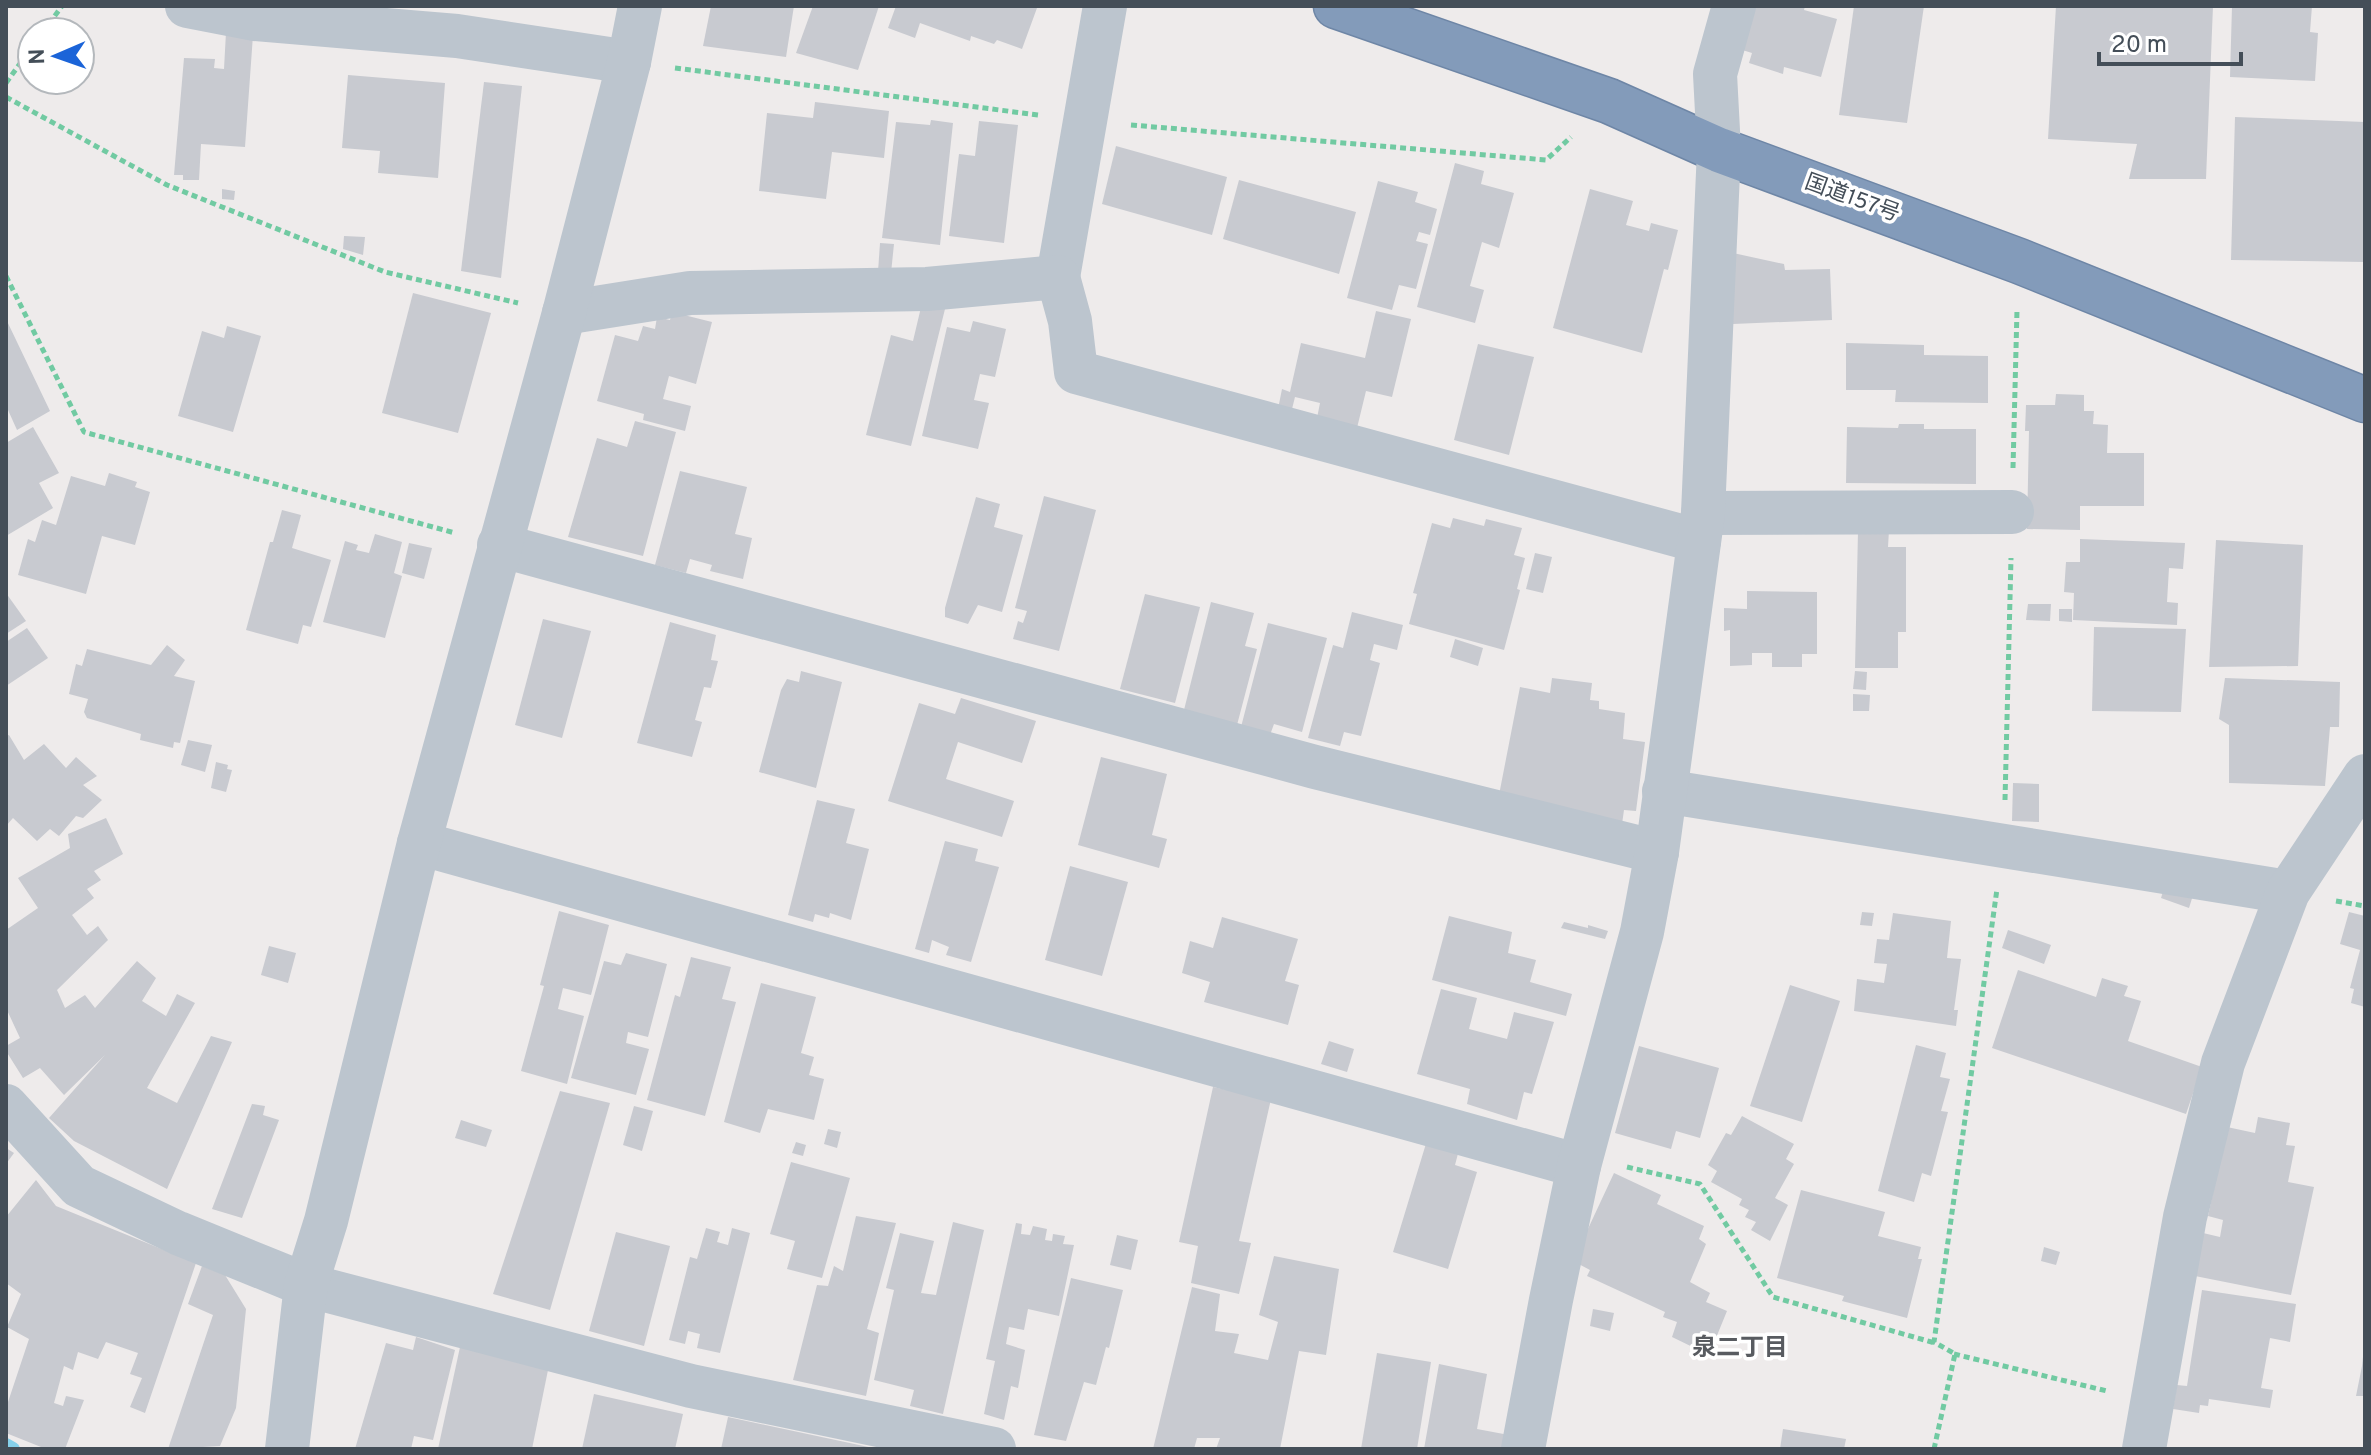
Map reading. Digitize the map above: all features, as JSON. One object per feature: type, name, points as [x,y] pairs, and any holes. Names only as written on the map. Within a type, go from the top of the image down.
[{"type":"highway","name":"国道157号","points":[[1336,6],[1609,101],[1719,150],[2019,261],[2365,400]]},
{"type":"street","points":[[187,6],[254,19],[457,36],[629,62]]},
{"type":"street","points":[[287,1449],[306,1285],[326,1221],[419,843],[564,313],[629,62],[640,6]]},
{"type":"street","points":[[1105,6],[1058,277],[1070,321],[1076,372],[1701,527],[2012,512]]},
{"type":"street","points":[[1523,1449],[1581,1162],[1642,932],[1657,852],[1701,527],[1719,150],[1715,74],[1734,6]]},
{"type":"street","points":[[564,313],[690,293],[927,289],[1058,277]]},
{"type":"street","points":[[499,545],[1315,767],[1657,852]]},
{"type":"street","points":[[2144,1449],[2185,1217],[2223,1063],[2288,892],[2365,776]]},
{"type":"street","points":[[1664,791],[2288,892]]},
{"type":"street","points":[[419,843],[1581,1162]]},
{"type":"street","points":[[6,1106],[79,1186],[178,1233],[306,1285],[691,1386],[994,1449]]},
{"type":"path","points":[[629,62],[1087,121],[1546,160],[1609,101]]},
{"type":"path","points":[[6,97],[167,185],[385,272],[564,313]]},
{"type":"path","points":[[6,276],[84,432],[499,545]]},
{"type":"path","points":[[1581,1162],[1700,1184],[1773,1297],[1934,1342],[1955,1354],[2152,1402]]},
{"type":"building","points":[[711,6],[794,6],[786,57],[703,46]]},
{"type":"building","points":[[813,6],[879,6],[858,70],[796,53]]},
{"type":"building","points":[[896,6],[1037,8],[1022,49],[997,40],[994,44],[971,36],[970,41],[920,23],[915,38],[888,28]]},
{"type":"building","points":[[1753,6],[1805,6],[1804,10],[1837,19],[1821,77],[1784,67],[1783,74],[1749,63],[1752,53],[1739,49]]},
{"type":"building","points":[[1854,6],[1924,6],[1907,123],[1839,115]]},
{"type":"building","points":[[2056,6],[2213,6],[2206,179],[2129,179],[2137,144],[2048,139]]},
{"type":"building","points":[[2232,6],[2312,6],[2310,32],[2318,33],[2315,81],[2230,77]]},
{"type":"building","points":[[226,32],[253,35],[245,147],[201,144],[199,180],[183,180],[183,175],[174,175],[184,58],[215,59],[214,68],[224,69]]},
{"type":"building","points":[[348,75],[445,83],[438,178],[378,173],[380,151],[342,148]]},
{"type":"building","points":[[484,82],[522,86],[501,278],[461,271]]},
{"type":"building","points":[[815,102],[889,111],[884,158],[832,152],[826,199],[759,191],[767,113],[813,118]]},
{"type":"building","points":[[2235,117],[2365,122],[2365,262],[2231,260]]},
{"type":"building","points":[[931,120],[953,123],[940,245],[882,238],[896,122],[930,125]]},
{"type":"building","points":[[979,121],[1018,125],[1004,243],[949,236],[959,154],[975,156]]},
{"type":"building","points":[[1116,146],[1227,177],[1212,235],[1102,204]]},
{"type":"building","points":[[1455,163],[1484,171],[1481,184],[1514,193],[1499,248],[1482,242],[1470,286],[1484,290],[1475,323],[1417,307]]},
{"type":"building","points":[[1239,180],[1356,212],[1339,274],[1223,239]]},
{"type":"building","points":[[1378,181],[1418,192],[1415,202],[1437,209],[1430,235],[1419,232],[1416,241],[1428,244],[1416,289],[1399,285],[1392,310],[1347,298]]},
{"type":"building","points":[[222,189],[235,191],[234,200],[222,199]]},
{"type":"building","points":[[1590,189],[1633,201],[1626,225],[1649,231],[1651,223],[1678,230],[1668,270],[1664,269],[1642,353],[1553,328]]},
{"type":"building","points":[[344,236],[365,237],[363,255],[343,249]]},
{"type":"building","points":[[880,243],[894,244],[891,273],[878,272]]},
{"type":"building","points":[[1733,253],[1784,264],[1785,270],[1830,269],[1832,320],[1733,324]]},
{"type":"building","points":[[413,293],[491,313],[458,433],[382,413]]},
{"type":"building","points":[[922,303],[945,309],[911,446],[866,435],[891,335],[913,341]]},
{"type":"building","points":[[1376,311],[1411,319],[1392,397],[1366,391],[1357,428],[1317,418],[1320,403],[1295,397],[1291,413],[1278,409],[1282,389],[1290,392],[1301,343],[1365,358]]},
{"type":"building","points":[[672,312],[712,322],[696,384],[669,376],[663,399],[691,406],[685,431],[643,420],[644,414],[597,401],[615,335],[638,341],[643,326],[655,329],[657,317],[670,320]]},
{"type":"building","points":[[6,319],[50,411],[17,430],[6,411]]},
{"type":"building","points":[[973,321],[1006,329],[995,377],[980,374],[974,400],[989,403],[978,449],[922,436],[947,327],[970,332]]},
{"type":"building","points":[[227,326],[261,336],[233,432],[178,416],[202,331],[224,338]]},
{"type":"building","points":[[1846,343],[1924,345],[1924,355],[1988,356],[1988,403],[1895,402],[1896,390],[1846,390]]},
{"type":"building","points":[[1478,344],[1534,357],[1509,455],[1454,440]]},
{"type":"building","points":[[2056,394],[2084,395],[2084,411],[2094,411],[2093,424],[2108,425],[2107,453],[2144,453],[2144,506],[2080,506],[2080,530],[2027,529],[2029,431],[2025,431],[2026,405],[2055,405]]},
{"type":"building","points":[[635,421],[676,432],[643,556],[568,537],[597,438],[627,447]]},
{"type":"building","points":[[1899,424],[1924,424],[1924,429],[1976,429],[1976,484],[1846,483],[1847,427],[1898,428]]},
{"type":"building","points":[[33,427],[59,473],[39,483],[53,508],[6,536],[6,443]]},
{"type":"building","points":[[680,471],[747,487],[735,534],[752,538],[743,579],[710,571],[712,565],[690,559],[686,573],[655,565]]},
{"type":"building","points":[[109,473],[137,482],[135,487],[150,492],[135,545],[102,536],[86,594],[18,575],[28,539],[35,542],[42,520],[56,525],[71,476],[105,486]]},
{"type":"building","points":[[1044,496],[1096,510],[1059,651],[1013,639],[1018,621],[1023,623],[1027,611],[1015,608]]},
{"type":"building","points":[[976,497],[1000,504],[994,527],[1023,535],[1002,612],[978,605],[968,624],[945,617],[945,608]]},
{"type":"building","points":[[282,510],[301,515],[292,548],[331,560],[311,627],[303,625],[298,644],[246,630]]},
{"type":"building","points":[[1453,518],[1484,526],[1486,519],[1522,528],[1514,555],[1525,558],[1504,650],[1409,624],[1417,594],[1413,593],[1432,523],[1450,528]]},
{"type":"building","points":[[1889,530],[1888,547],[1906,547],[1906,632],[1898,632],[1898,668],[1855,668],[1858,531]]},
{"type":"building","points":[[375,534],[402,542],[394,573],[402,576],[385,638],[323,622],[345,541],[358,545],[356,550],[369,553]]},
{"type":"building","points":[[2080,539],[2185,543],[2183,569],[2169,568],[2167,602],[2178,603],[2177,625],[2073,620],[2074,593],[2064,592],[2066,562],[2080,562]]},
{"type":"building","points":[[2216,540],[2303,545],[2298,666],[2209,667]]},
{"type":"building","points":[[409,543],[432,548],[424,579],[402,573]]},
{"type":"building","points":[[1535,553],[1552,557],[1543,593],[1526,589]]},
{"type":"building","points":[[1747,591],[1817,592],[1817,654],[1802,654],[1802,667],[1772,667],[1772,653],[1752,653],[1752,665],[1730,666],[1730,630],[1724,631],[1724,608],[1747,609]]},
{"type":"building","points":[[6,593],[26,621],[6,634]]},
{"type":"building","points":[[1145,594],[1200,607],[1175,703],[1120,689]]},
{"type":"building","points":[[1211,602],[1254,613],[1245,646],[1257,649],[1237,725],[1184,710]]},
{"type":"building","points":[[2028,604],[2051,604],[2050,621],[2026,620]]},
{"type":"building","points":[[2059,609],[2072,609],[2072,622],[2059,621]]},
{"type":"building","points":[[1352,612],[1403,625],[1397,650],[1374,644],[1370,660],[1380,663],[1361,736],[1344,732],[1340,746],[1308,738],[1333,645],[1343,648]]},
{"type":"building","points":[[543,619],[591,631],[562,738],[515,725]]},
{"type":"building","points":[[670,622],[716,635],[711,660],[718,661],[711,688],[704,687],[695,720],[702,722],[692,757],[637,743]]},
{"type":"building","points":[[1268,623],[1327,638],[1302,732],[1274,724],[1270,735],[1241,727]]},
{"type":"building","points":[[2094,627],[2186,629],[2181,712],[2092,711]]},
{"type":"building","points":[[27,628],[48,658],[6,686],[6,642]]},
{"type":"building","points":[[1455,639],[1483,648],[1478,666],[1450,657]]},
{"type":"building","points":[[167,645],[185,660],[174,676],[195,681],[180,743],[174,742],[173,748],[140,740],[141,734],[87,718],[84,712],[88,699],[69,694],[76,664],[82,666],[87,649],[151,665]]},
{"type":"building","points":[[801,671],[842,682],[816,788],[759,772],[781,690],[787,679],[799,682]]},
{"type":"building","points":[[1855,671],[1867,672],[1866,690],[1853,689]]},
{"type":"building","points":[[1552,678],[1592,683],[1590,700],[1599,701],[1599,709],[1625,713],[1623,739],[1645,742],[1636,811],[1624,810],[1622,824],[1499,795],[1520,687],[1550,693]]},
{"type":"building","points":[[2225,678],[2340,682],[2339,727],[2330,727],[2325,786],[2229,783],[2229,725],[2219,719]]},
{"type":"building","points":[[1853,694],[1870,695],[1869,711],[1853,711]]},
{"type":"building","points":[[961,698],[1036,721],[1022,763],[958,742],[946,779],[1014,801],[1002,837],[888,801],[919,703],[955,714]]},
{"type":"building","points":[[9,735],[24,760],[44,744],[66,768],[76,757],[97,776],[83,785],[102,800],[83,818],[76,816],[59,836],[50,829],[37,841],[13,818],[6,826],[6,736]]},
{"type":"building","points":[[188,740],[212,745],[205,772],[181,765]]},
{"type":"building","points":[[1101,757],[1167,774],[1152,835],[1167,839],[1159,868],[1078,845]]},
{"type":"building","points":[[216,762],[228,765],[227,769],[232,770],[226,792],[211,788]]},
{"type":"building","points":[[2013,783],[2039,784],[2039,822],[2012,821]]},
{"type":"building","points":[[817,800],[855,809],[846,843],[869,849],[851,920],[830,913],[829,918],[815,914],[813,922],[788,915]]},
{"type":"building","points":[[106,818],[123,854],[94,871],[101,880],[87,889],[94,898],[72,915],[87,935],[98,926],[108,940],[57,990],[65,1008],[85,995],[95,1008],[137,961],[156,978],[142,1001],[166,1016],[177,994],[195,1003],[147,1088],[177,1103],[211,1036],[232,1042],[167,1189],[74,1141],[49,1118],[105,1055],[64,1095],[40,1068],[23,1078],[6,1051],[6,1046],[20,1038],[6,1008],[6,930],[38,908],[18,878],[70,848],[68,834]]},
{"type":"building","points":[[945,841],[978,849],[975,861],[999,867],[971,962],[946,955],[949,947],[932,940],[929,953],[915,949]]},
{"type":"building","points":[[1070,866],[1128,882],[1102,976],[1045,960]]},
{"type":"building","points":[[2167,879],[2195,889],[2189,908],[2161,898]]},
{"type":"building","points":[[559,911],[609,925],[591,995],[563,988],[558,1009],[584,1016],[567,1084],[521,1071],[544,986],[540,985]]},
{"type":"building","points":[[1862,912],[1874,913],[1872,926],[1860,925]]},
{"type":"building","points":[[2349,912],[2365,916],[2365,1007],[2351,1003],[2354,989],[2350,988],[2360,950],[2340,944]]},
{"type":"building","points":[[1893,913],[1951,921],[1947,958],[1961,959],[1954,1010],[1958,1010],[1956,1026],[1854,1011],[1857,979],[1884,983],[1887,964],[1874,963],[1877,939],[1889,940]]},
{"type":"building","points":[[1449,916],[1512,932],[1508,953],[1536,960],[1530,982],[1572,994],[1566,1016],[1432,980]]},
{"type":"building","points":[[1222,917],[1298,939],[1285,981],[1299,985],[1288,1025],[1204,1002],[1210,982],[1182,973],[1190,941],[1213,948]]},
{"type":"building","points":[[1564,922],[1608,931],[1605,939],[1561,928]]},
{"type":"building","points":[[2008,930],[2051,945],[2044,964],[2002,948]]},
{"type":"building","points":[[269,946],[296,953],[288,983],[261,975]]},
{"type":"building","points":[[626,953],[667,964],[648,1037],[628,1032],[626,1043],[649,1049],[636,1095],[571,1078],[604,961],[621,965]]},
{"type":"building","points":[[691,957],[731,967],[722,999],[736,1002],[705,1116],[647,1100],[675,995],[680,997]]},
{"type":"building","points":[[2018,970],[2096,997],[2102,978],[2128,986],[2124,996],[2141,1001],[2128,1041],[2202,1067],[2186,1114],[1992,1048]]},
{"type":"building","points":[[761,983],[816,997],[801,1053],[814,1057],[809,1075],[824,1079],[814,1120],[768,1109],[760,1133],[724,1122]]},
{"type":"building","points":[[1790,985],[1840,1001],[1802,1122],[1750,1106]]},
{"type":"building","points":[[1441,989],[1477,998],[1469,1029],[1507,1039],[1514,1012],[1554,1022],[1532,1094],[1524,1092],[1517,1120],[1467,1104],[1470,1089],[1417,1074]]},
{"type":"building","points":[[1329,1041],[1354,1049],[1347,1072],[1321,1064]]},
{"type":"building","points":[[1916,1045],[1946,1053],[1940,1077],[1950,1079],[1941,1111],[1948,1112],[1931,1176],[1922,1173],[1914,1202],[1878,1191]]},
{"type":"building","points":[[1639,1046],[1719,1068],[1700,1138],[1676,1131],[1671,1149],[1615,1133]]},
{"type":"building","points":[[1213,1087],[1271,1099],[1239,1241],[1251,1243],[1239,1294],[1191,1283],[1198,1246],[1179,1242]]},
{"type":"building","points":[[560,1091],[610,1103],[550,1310],[493,1294]]},
{"type":"building","points":[[252,1104],[265,1106],[263,1115],[279,1120],[242,1218],[212,1209]]},
{"type":"building","points":[[634,1106],[653,1111],[642,1151],[623,1145]]},
{"type":"building","points":[[1742,1116],[1794,1144],[1786,1159],[1794,1164],[1775,1198],[1788,1205],[1770,1241],[1751,1230],[1756,1222],[1745,1217],[1749,1210],[1739,1205],[1742,1199],[1711,1182],[1717,1171],[1708,1165],[1726,1133],[1731,1135]]},
{"type":"building","points":[[2258,1117],[2290,1123],[2286,1145],[2295,1146],[2288,1182],[2314,1187],[2291,1295],[2195,1276],[2203,1233],[2220,1237],[2223,1220],[2208,1216],[2227,1127],[2255,1133]]},
{"type":"building","points":[[461,1120],[492,1130],[486,1147],[455,1138]]},
{"type":"building","points":[[828,1129],[841,1132],[837,1148],[824,1144]]},
{"type":"building","points":[[1428,1137],[1460,1146],[1455,1165],[1477,1172],[1448,1269],[1393,1252]]},
{"type":"building","points":[[796,1142],[806,1145],[803,1156],[792,1153]]},
{"type":"building","points":[[6,1148],[14,1153],[6,1164]]},
{"type":"building","points":[[791,1162],[850,1178],[822,1278],[787,1269],[795,1241],[770,1234]]},
{"type":"building","points":[[1614,1173],[1661,1195],[1657,1204],[1704,1226],[1699,1239],[1706,1244],[1690,1282],[1710,1293],[1706,1302],[1727,1311],[1709,1355],[1672,1337],[1677,1322],[1663,1317],[1665,1312],[1587,1276],[1590,1270],[1573,1261]]},
{"type":"building","points":[[36,1180],[56,1206],[196,1263],[145,1413],[130,1407],[142,1378],[130,1374],[138,1353],[106,1342],[98,1359],[78,1352],[73,1370],[64,1366],[54,1403],[63,1406],[66,1396],[84,1400],[65,1449],[46,1449],[6,1433],[6,1408],[29,1339],[7,1327],[21,1294],[6,1283],[6,1217]]},
{"type":"building","points":[[1801,1190],[1885,1212],[1878,1236],[1921,1247],[1918,1259],[1922,1259],[1907,1318],[1842,1301],[1844,1296],[1777,1278]]},
{"type":"building","points":[[856,1216],[896,1223],[867,1329],[879,1333],[866,1396],[793,1380],[817,1285],[828,1286],[834,1266],[843,1271]]},
{"type":"building","points":[[953,1222],[984,1230],[943,1414],[910,1406],[914,1390],[874,1380],[894,1290],[886,1288],[900,1233],[934,1241],[921,1293],[936,1295]]},
{"type":"building","points":[[1016,1223],[1022,1224],[1021,1234],[1030,1235],[1033,1226],[1047,1229],[1045,1240],[1052,1241],[1053,1234],[1065,1236],[1063,1244],[1074,1245],[1059,1316],[1028,1309],[1024,1330],[1009,1327],[1006,1344],[1025,1350],[1018,1388],[1011,1386],[1004,1420],[984,1414],[995,1361],[986,1359]]},
{"type":"building","points":[[706,1228],[720,1232],[717,1242],[728,1245],[732,1228],[750,1233],[720,1353],[697,1348],[700,1334],[688,1331],[685,1344],[669,1340],[690,1257],[697,1259]]},
{"type":"building","points":[[616,1232],[670,1246],[644,1346],[589,1331]]},
{"type":"building","points":[[1117,1235],[1138,1240],[1131,1270],[1110,1265]]},
{"type":"building","points":[[2044,1247],[2060,1252],[2056,1265],[2041,1261]]},
{"type":"building","points":[[1274,1256],[1339,1269],[1326,1355],[1299,1351],[1280,1449],[1216,1449],[1220,1438],[1197,1438],[1194,1449],[1153,1449],[1192,1287],[1220,1294],[1215,1331],[1239,1334],[1234,1353],[1268,1360],[1278,1322],[1259,1315]]},
{"type":"building","points":[[202,1266],[225,1275],[246,1309],[236,1408],[220,1446],[168,1449],[213,1315],[188,1304]]},
{"type":"building","points":[[1071,1278],[1123,1290],[1096,1385],[1084,1382],[1066,1441],[1034,1435]]},
{"type":"building","points":[[2202,1290],[2296,1304],[2290,1342],[2270,1338],[2261,1388],[2273,1390],[2270,1408],[2209,1399],[2208,1406],[2200,1405],[2199,1413],[2173,1409],[2177,1385],[2187,1386]]},
{"type":"building","points":[[1593,1309],[1614,1313],[1610,1331],[1590,1326]]},
{"type":"building","points":[[416,1337],[455,1350],[433,1440],[414,1436],[411,1449],[355,1449],[386,1343],[413,1350]]},
{"type":"building","points":[[460,1347],[548,1370],[532,1449],[438,1449]]},
{"type":"building","points":[[1377,1353],[1431,1362],[1417,1449],[1361,1449]]},
{"type":"building","points":[[2363,1357],[2365,1396],[2356,1396],[2362,1366]]},
{"type":"building","points":[[1439,1364],[1487,1374],[1477,1429],[1509,1435],[1506,1449],[1424,1449]]},
{"type":"building","points":[[594,1394],[683,1414],[675,1449],[582,1449]]},
{"type":"building","points":[[728,1417],[873,1448],[873,1449],[721,1449]]},
{"type":"building","points":[[1783,1429],[1846,1439],[1844,1449],[1780,1449]]},
{"type":"waterway","points":[[6,1445],[13,1449]]},
{"type":"district","name":"泉二丁目","points":[[1740,1349]]}]
